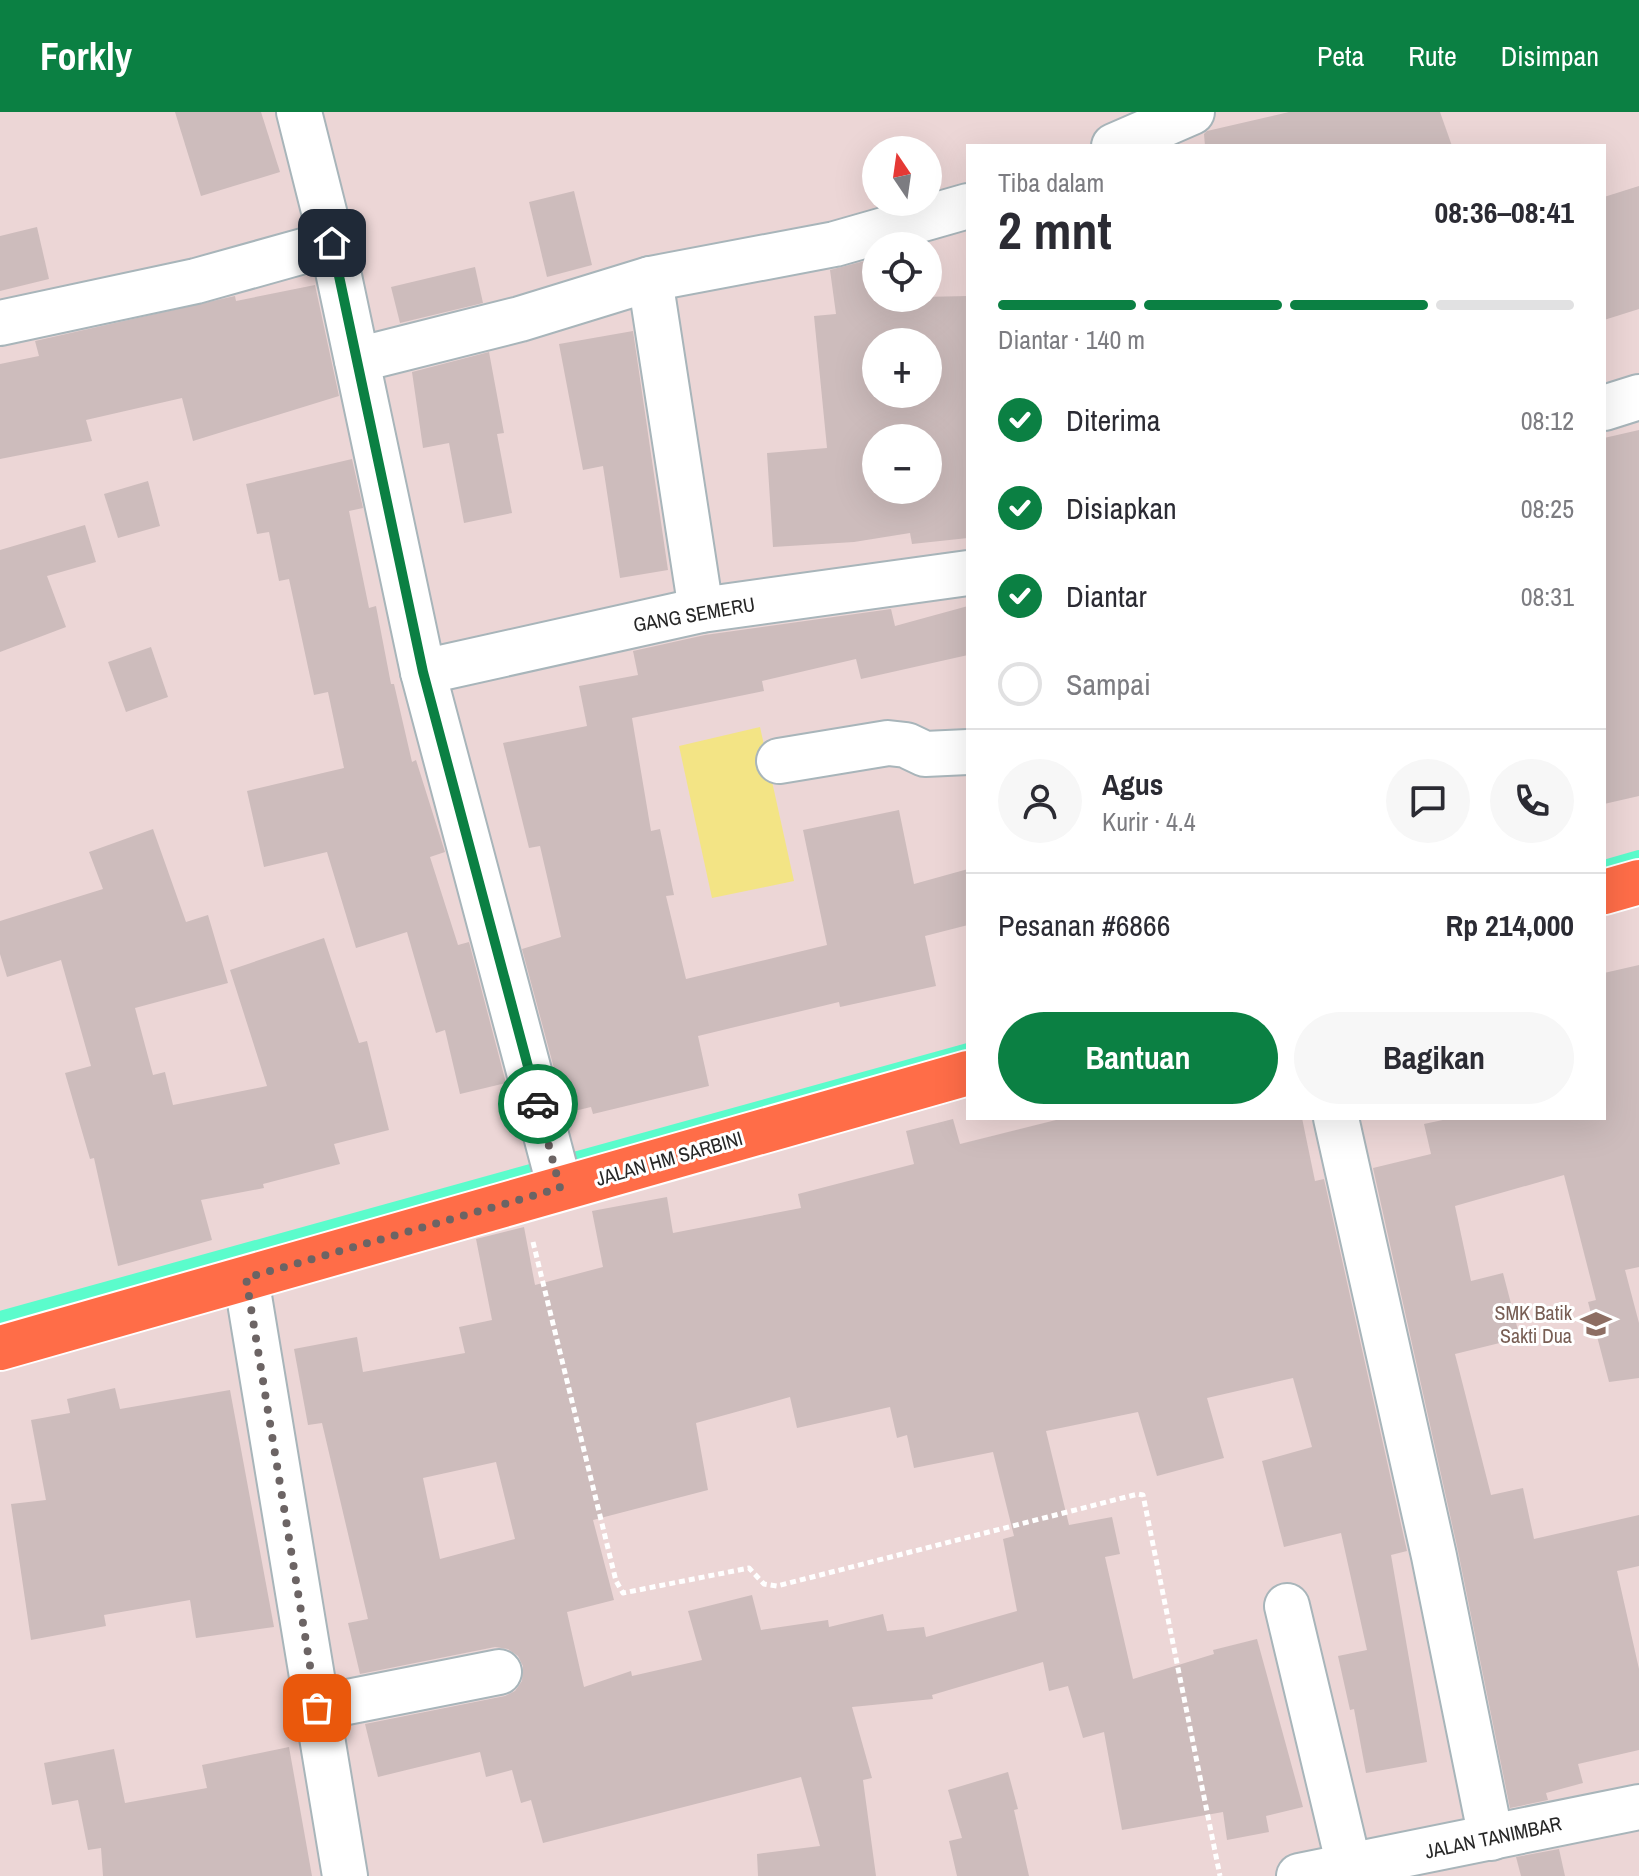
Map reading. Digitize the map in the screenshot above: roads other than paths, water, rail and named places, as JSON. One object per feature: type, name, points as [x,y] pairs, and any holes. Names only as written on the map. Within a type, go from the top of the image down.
[{"type":"main road","points":[[1606,891],[1639,882]]},
{"type":"main road","name":"JALAN HM SARBINI","points":[[0,1348],[246,1278],[548,1180],[966,1074]]},
{"type":"street","points":[[299,112],[332,243],[423,672],[548,1180]]},
{"type":"street","points":[[1119,144],[1192,112]]},
{"type":"street","points":[[357,360],[520,319],[650,279],[835,244],[966,207]]},
{"type":"street","points":[[0,323],[196,281],[332,243]]},
{"type":"street","points":[[650,279],[701,610]]},
{"type":"street","points":[[1606,407],[1639,397]]},
{"type":"street","name":"GANG SEMERU","points":[[423,672],[701,610],[966,573]]},
{"type":"street","points":[[779,761],[888,743],[906,745],[925,754],[966,752]]},
{"type":"street","points":[[1336,1120],[1434,1556],[1491,1838]]},
{"type":"street","points":[[246,1278],[345,1876]]},
{"type":"street","points":[[1287,1606],[1317,1873]]},
{"type":"street","points":[[317,1708],[499,1672]]},
{"type":"street","name":"JALAN TANIMBAR","points":[[1317,1873],[1639,1807]]},
{"type":"waterway","points":[[1606,866],[1639,857]]},
{"type":"waterway","points":[[0,1318],[966,1051]]},
{"type":"place","name":"SMK Batik Sakti Dua","points":[[1596,1324]]}]
